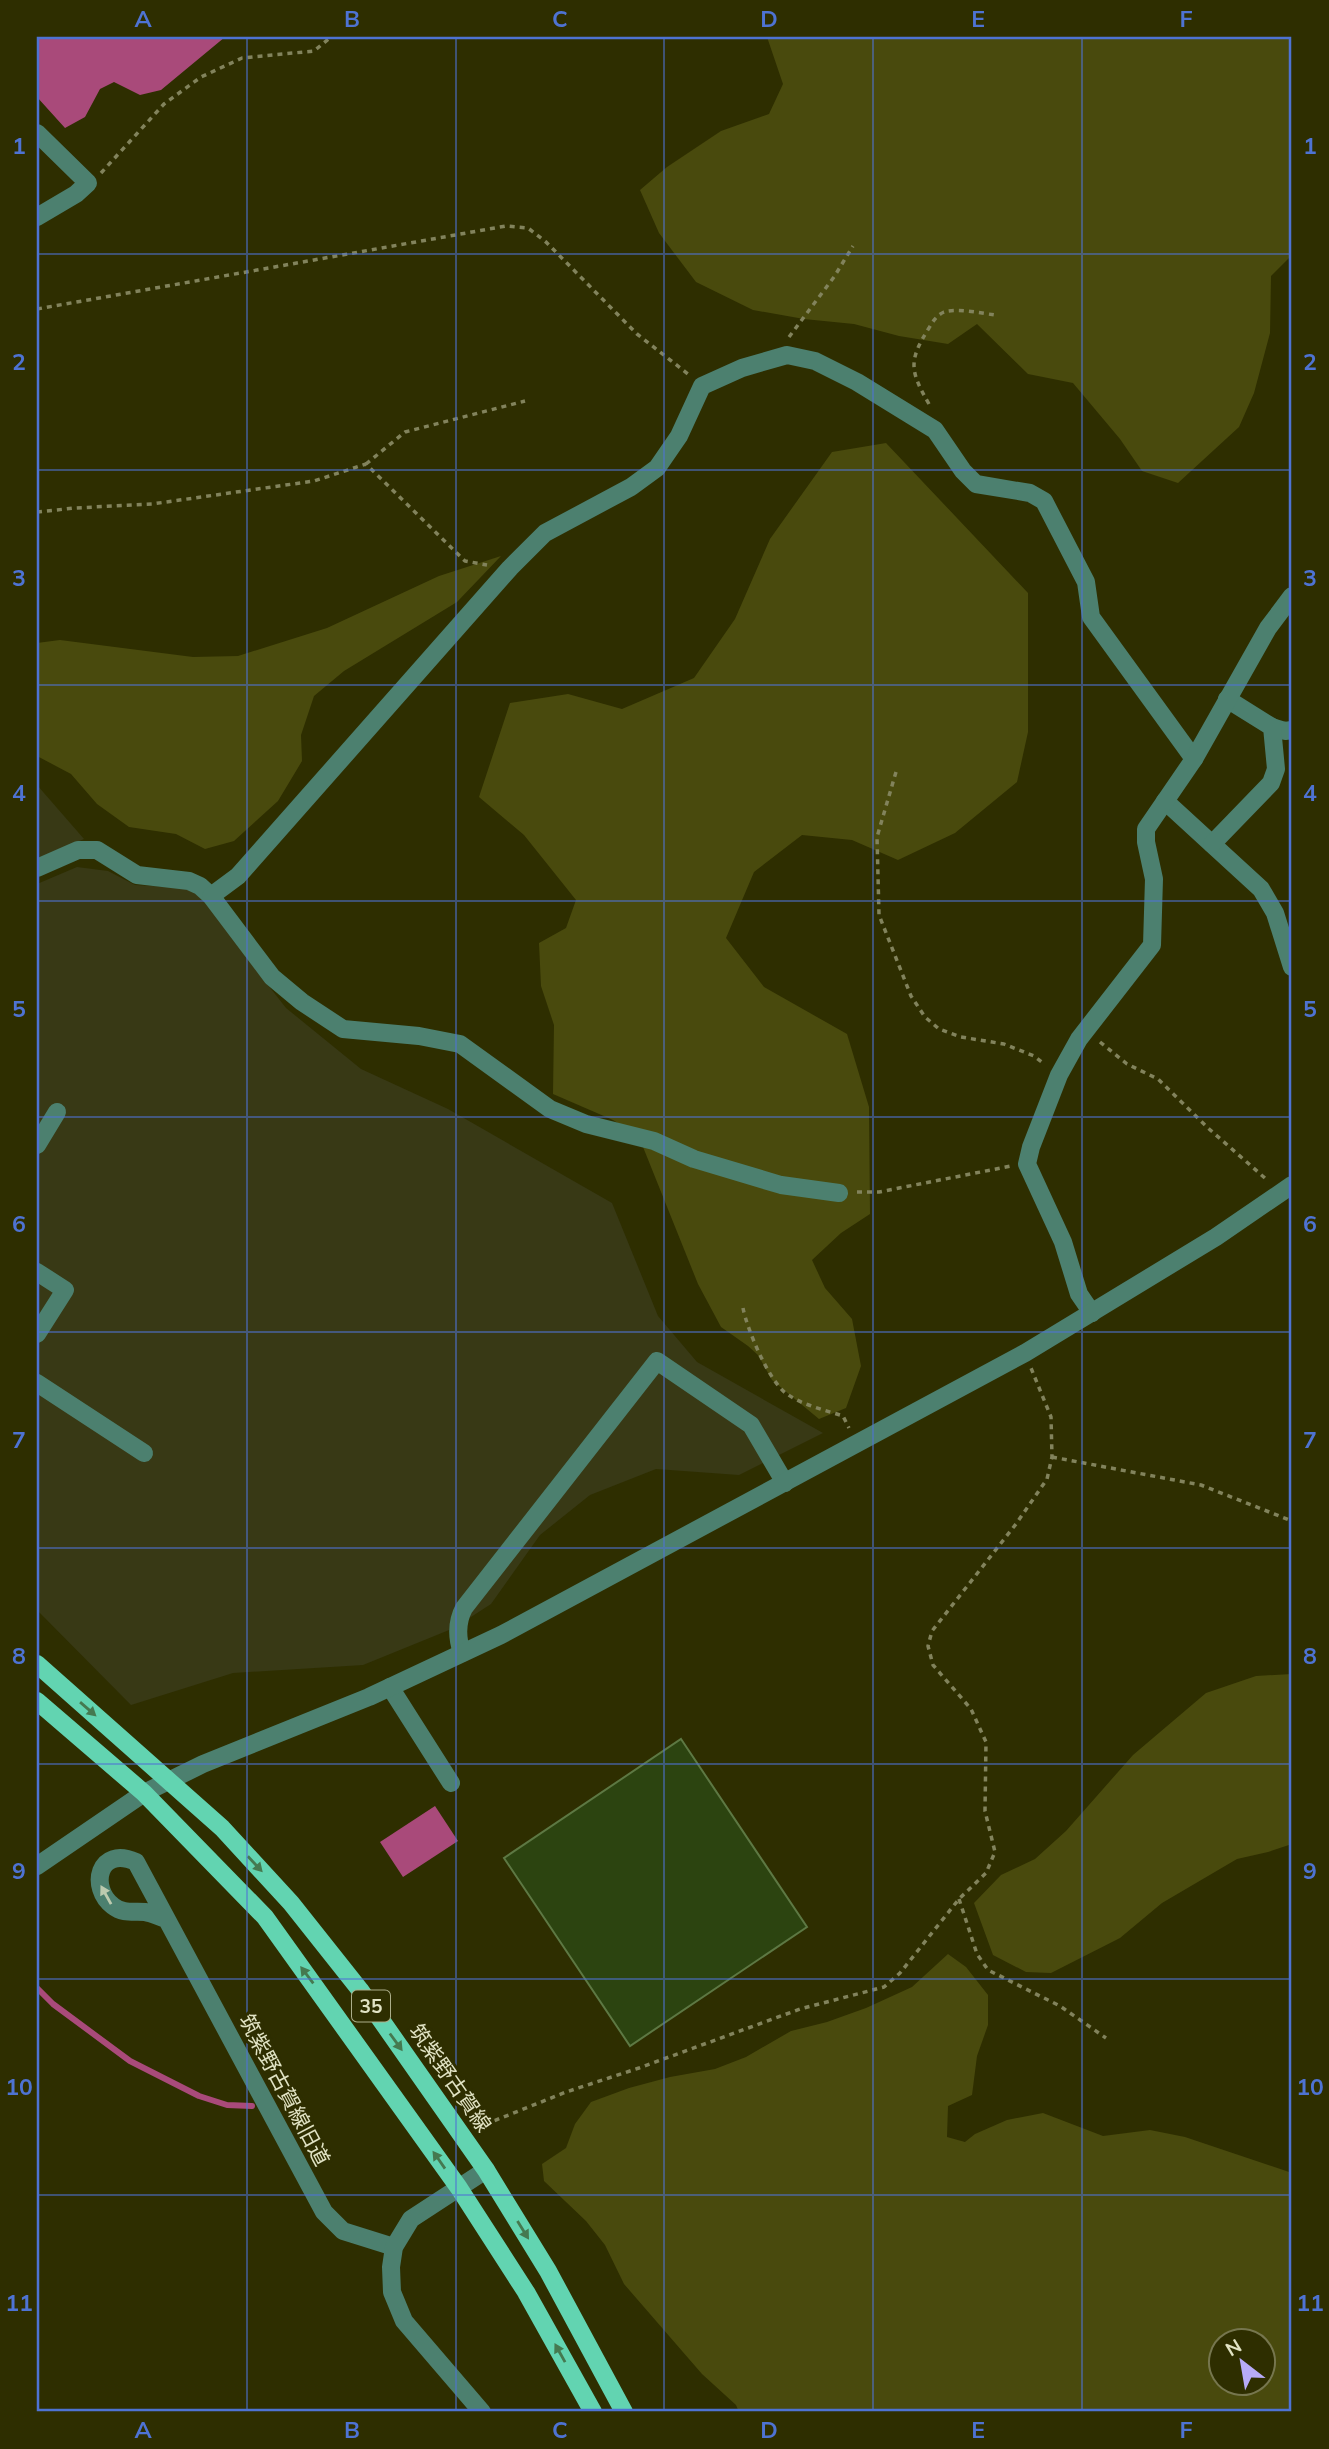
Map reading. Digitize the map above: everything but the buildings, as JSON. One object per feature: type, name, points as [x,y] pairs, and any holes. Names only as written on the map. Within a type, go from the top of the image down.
[{"type":"main road","name":"筑紫野古賀線","points":[[37,1664],[222,1828],[291,1903],[360,1990],[463,2134],[548,2272],[624,2412]]},
{"type":"main road","name":"35","points":[[37,1701],[145,1793],[265,1917],[459,2188],[526,2292],[593,2412]]},
{"type":"street","points":[[37,133],[88,183],[76,194],[37,217]]},
{"type":"street","points":[[211,896],[238,876],[510,568],[545,533],[631,487],[657,468],[679,436],[702,386],[743,368],[787,355],[815,361],[857,382],[935,430],[963,471],[976,484],[1030,493],[1044,501],[1086,582],[1091,617],[1194,759]]},
{"type":"street","points":[[1092,1314],[1079,1294],[1063,1242],[1027,1164],[1031,1147],[1059,1075],[1086,1029],[1152,944],[1154,879],[1146,829],[1194,759],[1268,628],[1292,596]]},
{"type":"street","points":[[1227,699],[1272,727],[1292,730]]},
{"type":"street","points":[[1212,844],[1271,783],[1276,769],[1272,727]]},
{"type":"street","points":[[1165,801],[1261,889],[1275,914],[1292,967]]},
{"type":"street","points":[[37,868],[78,850],[97,850],[137,875],[189,881],[211,896],[272,977],[302,1002],[343,1029],[460,1044],[550,1109],[586,1124],[654,1141],[694,1159],[781,1185],[839,1193]]},
{"type":"street","points":[[37,1145],[57,1112]]},
{"type":"street","points":[[37,1866],[145,1793],[170,1780],[390,1687],[501,1635],[1025,1353],[1216,1237],[1286,1189]]},
{"type":"street","points":[[37,1272],[65,1290],[37,1334]]},
{"type":"street","points":[[462,1653],[458,1642],[458,1619],[464,1608],[657,1361],[751,1425],[785,1483]]},
{"type":"street","points":[[37,1383],[144,1453]]},
{"type":"street","points":[[390,1687],[451,1783]]},
{"type":"street","name":"筑紫野古賀線旧道","points":[[166,1919],[324,2212],[343,2231],[394,2247]]},
{"type":"street","points":[[482,2412],[404,2321],[392,2292],[391,2267],[394,2247],[411,2219],[486,2171]]},
{"type":"path","points":[[88,183],[108,168],[164,104],[201,77],[243,58],[314,51],[331,37]]},
{"type":"path","points":[[37,309],[506,226],[528,228],[546,242],[637,334],[702,386]]},
{"type":"path","points":[[781,357],[781,347],[834,277],[853,246]]},
{"type":"path","points":[[935,430],[939,420],[916,381],[916,348],[941,313],[950,311],[995,314]]},
{"type":"path","points":[[37,512],[152,504],[314,481],[366,464],[405,432],[524,401]]},
{"type":"path","points":[[366,464],[465,561],[510,568]]},
{"type":"path","points":[[896,772],[877,837],[879,915],[911,996],[925,1017],[939,1029],[961,1037],[1004,1044],[1034,1056],[1059,1075]]},
{"type":"path","points":[[1086,1029],[1127,1064],[1158,1080],[1275,1187],[1286,1189]]},
{"type":"path","points":[[839,1193],[879,1192],[1027,1164]]},
{"type":"path","points":[[743,1308],[746,1325],[756,1346],[785,1394],[843,1416],[856,1443]]},
{"type":"path","points":[[463,2134],[566,2092],[800,2009],[884,1987],[900,1973],[959,1899],[986,1873],[995,1852],[985,1811],[986,1742],[971,1710],[933,1665],[928,1646],[932,1631],[1016,1524],[1047,1479],[1052,1457],[1051,1417],[1025,1353]]},
{"type":"path","points":[[1052,1457],[1200,1485],[1292,1521]]},
{"type":"path","points":[[959,1899],[977,1954],[988,1970],[1060,2006],[1106,2038]]},
{"type":"shaded area","points":[[37,37],[225,37],[161,90],[140,95],[114,82],[100,89],[85,117],[65,128],[37,97]]},
{"type":"shaded area","points":[[767,37],[1292,37],[1292,255],[1271,276],[1270,333],[1254,393],[1239,427],[1178,483],[1142,471],[1120,439],[1073,383],[1028,374],[977,324],[948,344],[899,336],[854,324],[753,310],[696,282],[659,233],[640,190],[667,167],[721,131],[769,114],[783,84]]},
{"type":"shaded area","points":[[886,443],[1028,593],[1028,732],[1017,782],[955,833],[898,860],[852,840],[802,835],[754,872],[726,938],[764,987],[847,1034],[869,1107],[870,1214],[841,1233],[812,1260],[825,1288],[852,1319],[861,1366],[846,1408],[819,1419],[772,1380],[758,1355],[721,1327],[698,1284],[639,1137],[613,1120],[553,1094],[554,1025],[541,986],[539,943],[566,928],[576,900],[524,835],[479,797],[510,703],[568,694],[622,709],[694,678],[735,619],[770,539],[832,452]]},
{"type":"shaded area","points":[[501,556],[457,602],[344,671],[314,696],[301,735],[302,761],[278,801],[234,841],[205,849],[176,834],[129,827],[97,804],[71,774],[37,756],[37,643],[60,640],[193,657],[238,656],[327,628],[439,576]]},
{"type":"shaded area","points":[[37,785],[84,839],[37,859]]},
{"type":"shaded area","points":[[77,867],[108,871],[135,885],[189,888],[220,915],[253,966],[286,1008],[361,1069],[448,1109],[612,1203],[658,1316],[697,1362],[823,1433],[739,1475],[656,1469],[590,1495],[540,1535],[491,1604],[454,1628],[363,1665],[233,1673],[131,1705],[37,1610],[37,884]]},
{"type":"shaded area","points":[[1292,1674],[1292,1844],[1237,1859],[1162,1903],[1120,1938],[1051,1973],[1026,1972],[993,1955],[974,1903],[1001,1875],[1035,1859],[1066,1831],[1133,1755],[1206,1693],[1256,1676]]},
{"type":"shaded area","points":[[435,1806],[458,1841],[403,1877],[380,1842]]},
{"type":"shaded area","points":[[948,1954],[966,1967],[988,1995],[988,2025],[977,2056],[972,2095],[948,2106],[947,2137],[965,2142],[975,2134],[1007,2120],[1043,2113],[1103,2136],[1150,2130],[1185,2137],[1292,2173],[1292,2412],[739,2412],[736,2405],[702,2374],[624,2284],[605,2245],[586,2221],[544,2181],[542,2164],[566,2148],[575,2124],[591,2102],[670,2077],[715,2069],[746,2057],[791,2031],[866,2008],[912,1987]]},
{"type":"waterway","points":[[37,1988],[53,2004],[130,2061],[199,2096],[227,2105],[252,2106]]}]
